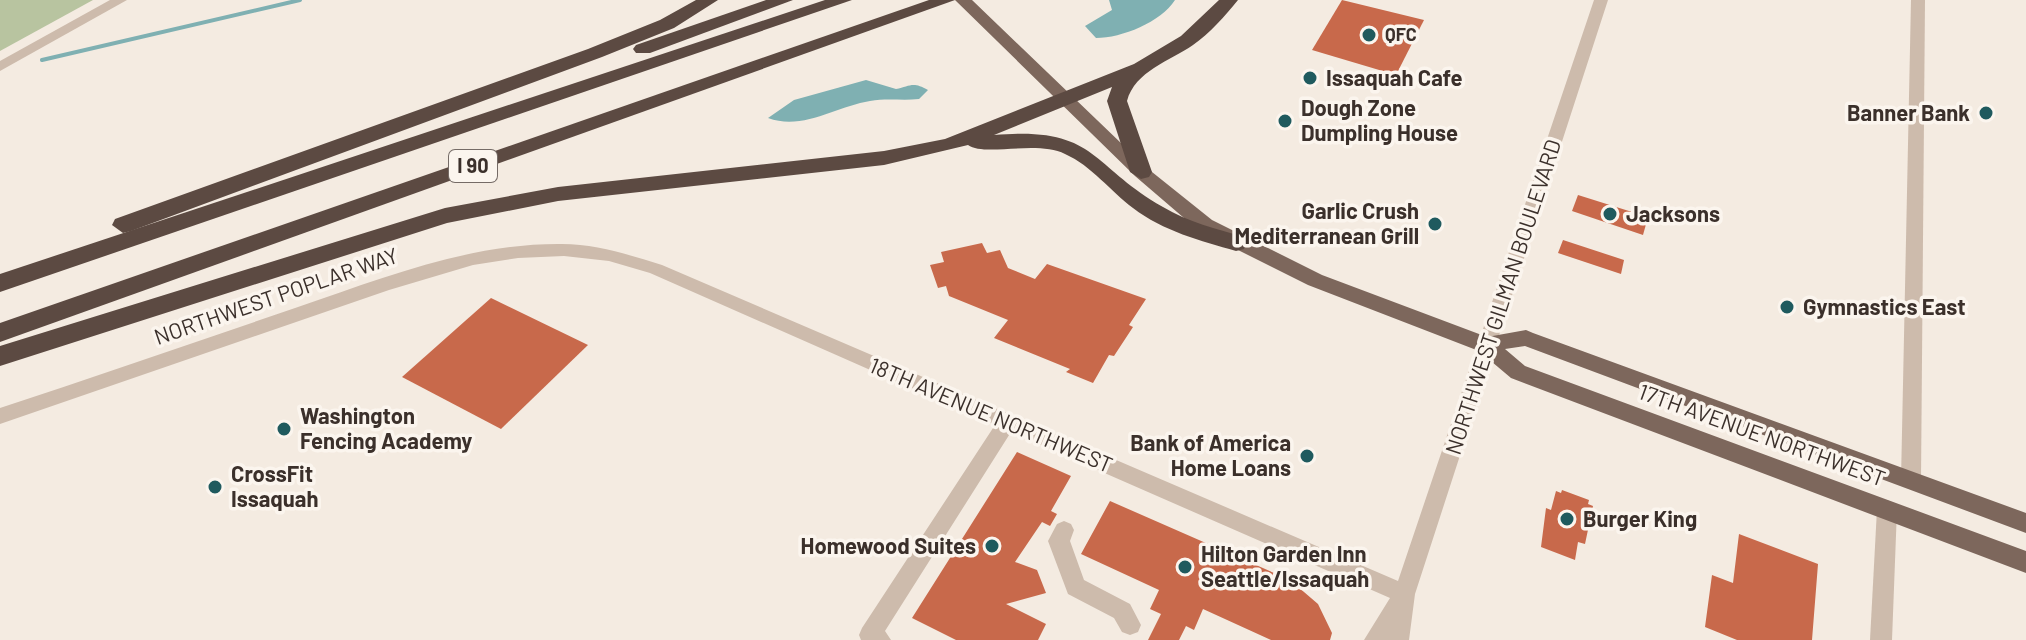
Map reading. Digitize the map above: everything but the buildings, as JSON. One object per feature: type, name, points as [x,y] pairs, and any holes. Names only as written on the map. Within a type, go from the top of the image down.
[{"type":"highway","points":[[0,268],[595,53],[667,24],[709,0]]},
{"type":"highway","points":[[145,217],[784,0]]},
{"type":"highway","points":[[704,29],[798,0]]},
{"type":"highway","name":"I 90","points":[[0,283],[843,0]]},
{"type":"highway","name":"I 90","points":[[0,333],[946,0]]},
{"type":"highway","points":[[950,145],[1141,68],[1188,40],[1229,0]]},
{"type":"highway","points":[[1141,68],[1120,90],[1117,101],[1141,172]]},
{"type":"highway","points":[[0,356],[445,216],[558,194],[884,158],[950,145],[1030,140],[1066,146],[1085,155],[1148,208],[1172,221],[1236,243]]},
{"type":"main road","name":"17TH AVENUE NORTHWEST","points":[[963,0],[1141,172],[1205,225],[1236,243],[1315,280],[1486,345],[1518,372],[2026,562]]},
{"type":"main road","name":"17TH AVENUE NORTHWEST","points":[[1486,345],[1526,338],[2026,523]]},
{"type":"street","points":[[0,67],[120,0]]},
{"type":"street","name":"NORTHWEST GILMAN BOULEVARD","points":[[1398,640],[1404,594],[1601,0]]},
{"type":"street","points":[[1911,480],[1918,0]]},
{"type":"street","name":"NORTHWEST POPLAR WAY","points":[[0,416],[404,278],[505,253],[573,248]]},
{"type":"street","name":"18TH AVENUE NORTHWEST","points":[[573,248],[635,260],[1404,594]]},
{"type":"street","points":[[875,637],[1007,422]]},
{"type":"street","points":[[1881,640],[1887,509]]},
{"type":"street","points":[[1064,530],[1059,541],[1076,587],[1122,611],[1130,625]]},
{"type":"street","name":"NORTHWEST GILMAN BOULEVARD","points":[[1375,640],[1404,594]]},
{"type":"green space","points":[[0,0],[93,0],[0,51]]},
{"type":"water","points":[[1109,0],[1175,0],[1151,22],[1117,35],[1096,38],[1085,26],[1112,10]]},
{"type":"water","points":[[866,80],[896,89],[915,85],[928,90],[919,99],[870,101],[807,120],[794,122],[768,118],[794,100]]},
{"type":"waterway","points":[[42,60],[300,0]]},
{"type":"place","name":"QFC","points":[[1369,35]]},
{"type":"place","name":"Issaquah Cafe","points":[[1310,78]]},
{"type":"place","name":"Banner Bank","points":[[1986,113]]},
{"type":"place","name":"Dough Zone Dumpling House","points":[[1285,121]]},
{"type":"place","name":"Jacksons","points":[[1610,214]]},
{"type":"place","name":"Garlic Crush Mediterranean Grill","points":[[1435,224]]},
{"type":"place","name":"Gymnastics East","points":[[1787,307]]},
{"type":"place","name":"Washington Fencing Academy","points":[[284,429]]},
{"type":"place","name":"Bank of America Home Loans","points":[[1307,456]]},
{"type":"place","name":"CrossFit Issaquah","points":[[215,487]]},
{"type":"place","name":"Burger King","points":[[1567,519]]},
{"type":"place","name":"Homewood Suites","points":[[992,546]]},
{"type":"place","name":"Hilton Garden Inn Seattle/Issaquah","points":[[1185,567]]}]
